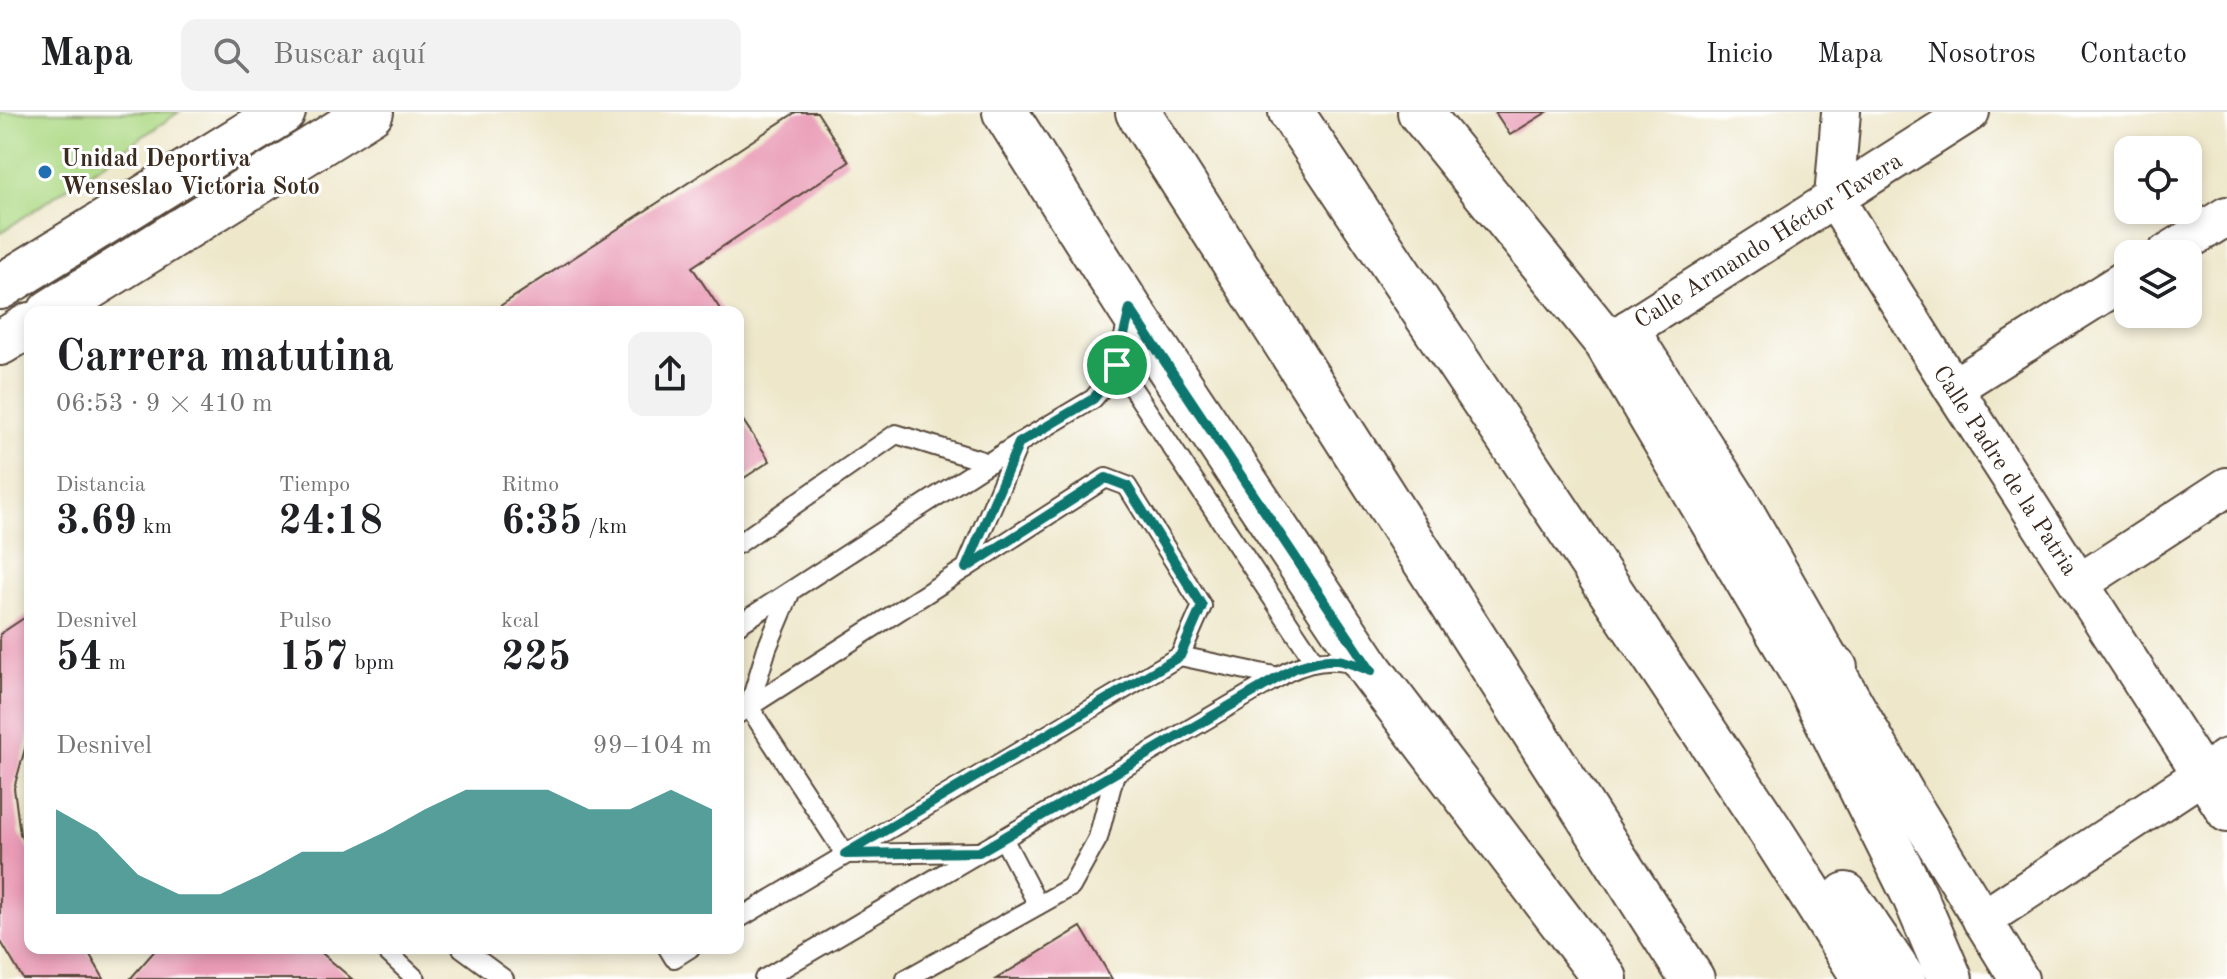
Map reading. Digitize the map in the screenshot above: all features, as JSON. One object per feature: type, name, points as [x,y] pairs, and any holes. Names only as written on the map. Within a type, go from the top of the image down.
[{"type":"main road","points":[[0,287],[283,112]]},
{"type":"main road","points":[[60,306],[371,112]]},
{"type":"main road","points":[[1005,112],[1130,309],[1371,671],[1605,979]]},
{"type":"main road","points":[[1029,112],[1035,161]]},
{"type":"main road","points":[[1138,112],[1553,758],[1673,959],[1692,979]]},
{"type":"main road","points":[[1291,112],[1770,830],[1865,979]]},
{"type":"main road","points":[[1420,112],[1618,336],[1823,677],[1950,979]]},
{"type":"main road","points":[[0,343],[24,329]]},
{"type":"main road","points":[[1770,830],[1827,868],[1903,979]]},
{"type":"street","points":[[1834,198],[1841,112]]},
{"type":"street","name":"Calle Armando Héctor Tavera","points":[[1618,336],[1970,112]]},
{"type":"street","name":"Calle Padre de la Patria","points":[[1834,198],[2080,583],[2214,767],[2227,813]]},
{"type":"street","points":[[2188,240],[2227,216]]},
{"type":"street","points":[[1953,388],[2114,287]]},
{"type":"street","points":[[2080,583],[2227,487]]},
{"type":"street","points":[[1823,677],[1909,800],[2019,979]]},
{"type":"street","points":[[1982,920],[2214,767]]},
{"type":"lane","points":[[744,621],[1019,443],[1093,399],[1117,365],[1130,309]]},
{"type":"lane","points":[[1117,365],[1315,662]]},
{"type":"lane","points":[[744,540],[896,434],[989,463]]},
{"type":"lane","points":[[966,568],[1019,443]]},
{"type":"lane","points":[[744,711],[1106,478],[1127,486],[1202,606],[1180,656],[744,915]]},
{"type":"lane","points":[[744,711],[791,591]]},
{"type":"lane","points":[[1180,656],[1279,677]]},
{"type":"lane","points":[[764,979],[1279,677],[1315,662],[1341,659],[1371,671]]},
{"type":"lane","points":[[744,711],[845,854]]},
{"type":"lane","points":[[906,979],[1071,887],[1098,838],[1115,773]]},
{"type":"lane","points":[[1003,838],[1038,905]]},
{"type":"lane","points":[[845,854],[979,852]]},
{"type":"lane","points":[[389,954],[416,979]]},
{"type":"lane","points":[[470,954],[504,979]]},
{"type":"green space","name":"Unidad Deportiva Wenseslao Victoria Soto","points":[[0,112],[179,112],[0,233]]},
{"type":"building","points":[[796,112],[817,112],[849,162],[692,267],[718,306],[500,306]]},
{"type":"building","points":[[1495,112],[1547,112],[1510,135]]},
{"type":"building","points":[[744,422],[770,461],[744,478]]},
{"type":"building","points":[[24,618],[24,752],[14,788],[20,834],[24,841],[24,954],[89,954],[104,979],[23,979],[0,940],[0,634]]},
{"type":"building","points":[[1081,927],[1112,979],[996,979]]},
{"type":"building","points":[[152,954],[323,954],[352,979],[130,979]]},
{"type":"place","name":"Unidad Deportiva Wenseslao Victoria Soto","points":[[45,172]]},
{"type":"route","points":[[1130,309],[1371,671],[1341,659],[1295,668],[979,852],[845,854],[1180,656],[1202,606],[1127,486],[1106,478],[966,568],[1019,443],[1093,399],[1117,365],[1130,309]]}]
